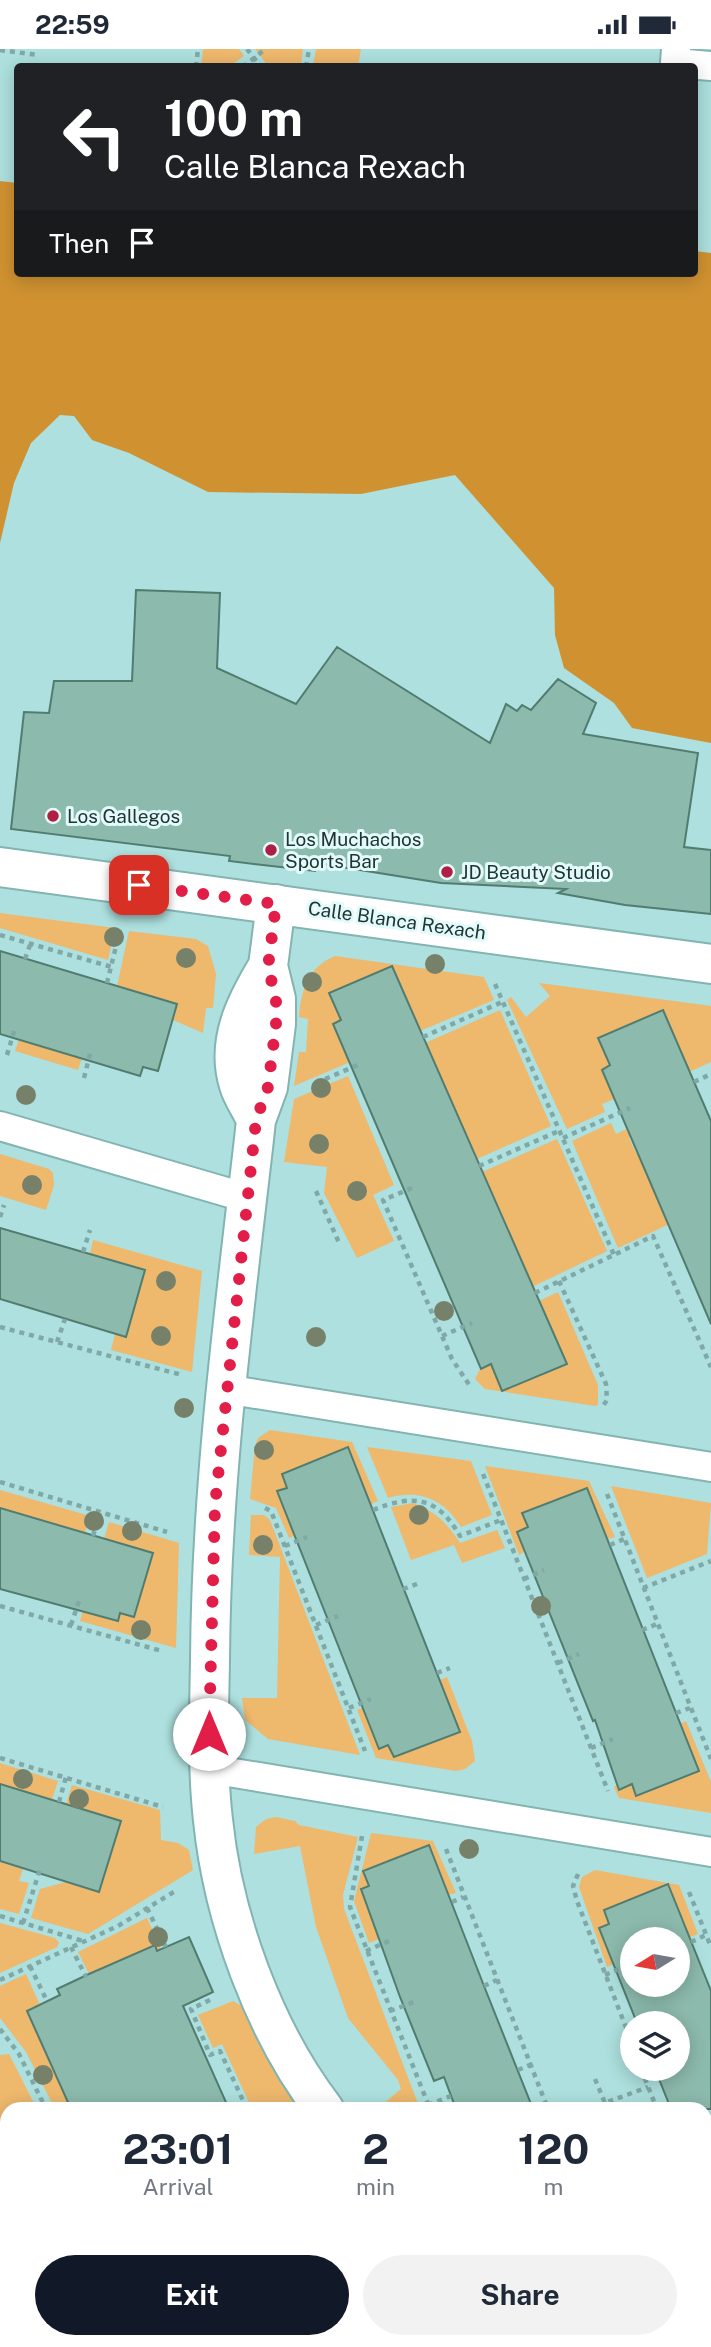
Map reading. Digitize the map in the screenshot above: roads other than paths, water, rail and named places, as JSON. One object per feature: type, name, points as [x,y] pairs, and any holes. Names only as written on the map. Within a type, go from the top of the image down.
[{"type":"street","name":"Calle Blanca Rexach","points":[[0,867],[711,964]]},
{"type":"street","points":[[276,904],[268,967],[243,1007],[236,1043],[239,1087],[256,1120],[225,1389],[212,1551],[210,1769],[219,1860],[247,1963],[276,2033],[320,2102]]},
{"type":"lane","points":[[676,49],[675,62],[684,63]]},
{"type":"lane","points":[[0,1126],[247,1198]]},
{"type":"lane","points":[[225,1389],[711,1467]]},
{"type":"lane","points":[[210,1769],[711,1852]]},
{"type":"place","name":"Los Gallegos","points":[[53,816]]},
{"type":"place","name":"Los Muchachos Sports Bar","points":[[271,850]]},
{"type":"place","name":"JD Beauty Studio","points":[[447,872]]}]
